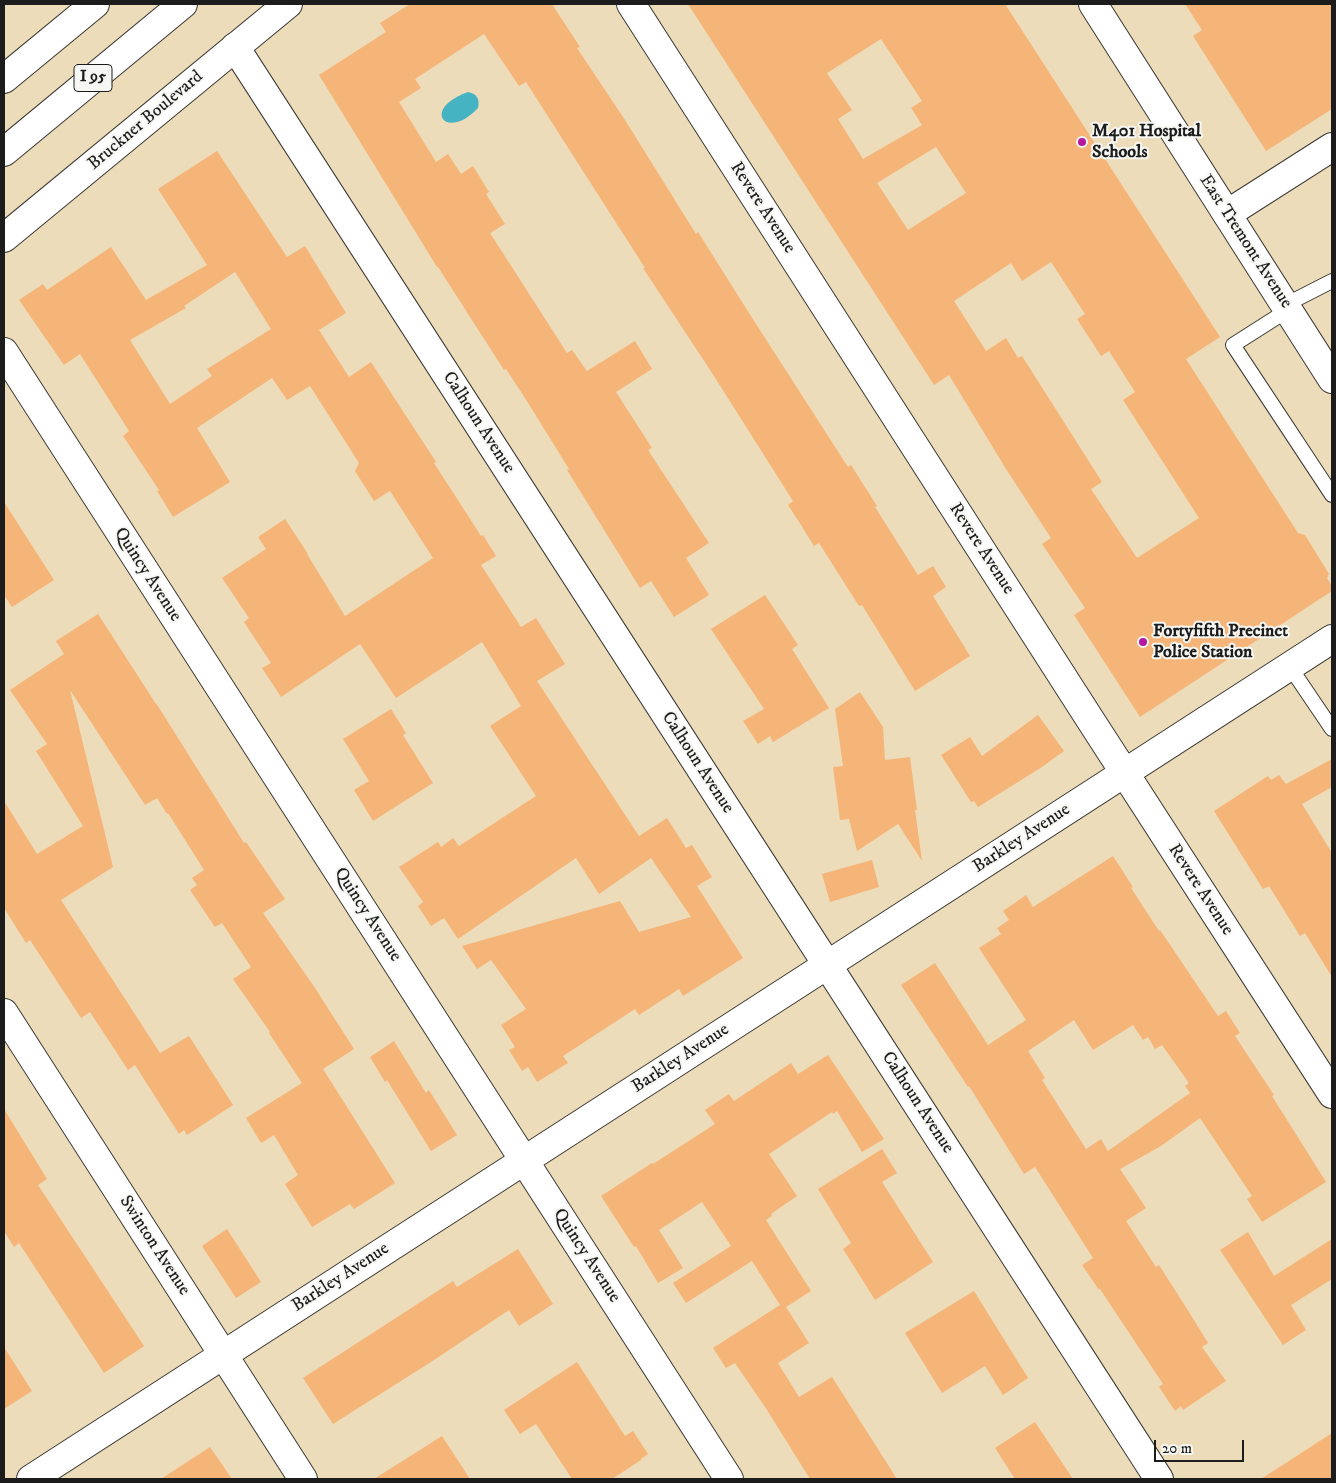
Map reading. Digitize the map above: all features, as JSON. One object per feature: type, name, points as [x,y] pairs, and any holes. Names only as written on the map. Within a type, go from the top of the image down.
[{"type":"main road","points":[[4,79],[96,4]]},
{"type":"main road","name":"I 95","points":[[4,152],[183,4]]},
{"type":"main road","name":"Bruckner Boulevard","points":[[4,238],[288,4]]},
{"type":"main road","name":"Revere Avenue","points":[[631,4],[1332,1094]]},
{"type":"main road","name":"East Tremont Avenue","points":[[1093,4],[1332,379]]},
{"type":"main road","name":"Calhoun Avenue","points":[[235,47],[1159,1479]]},
{"type":"main road","points":[[1227,214],[1332,148]]},
{"type":"main road","name":"Quincy Avenue","points":[[4,352],[729,1479]]},
{"type":"main road","name":"Barkley Avenue","points":[[31,1479],[1332,639]]},
{"type":"main road","name":"Swinton Avenue","points":[[4,1013],[303,1479]]},
{"type":"lane","points":[[1332,281],[1287,307],[1233,345],[1332,495]]},
{"type":"lane","points":[[1290,667],[1332,729]]},
{"type":"water","points":[[468,92],[477,97],[479,102],[478,108],[466,118],[456,122],[448,122],[443,119],[442,113],[445,106],[453,99]]},
{"type":"building","points":[[410,4],[552,4],[580,47],[577,48],[625,120],[696,234],[698,232],[848,467],[851,465],[918,575],[933,566],[946,587],[933,596],[970,656],[915,691],[862,605],[859,606],[819,543],[814,546],[788,505],[793,501],[526,82],[519,86],[484,34],[415,79],[421,88],[399,102],[436,162],[448,154],[461,174],[473,166],[489,192],[486,194],[505,224],[490,233],[567,353],[572,350],[587,371],[635,341],[652,369],[616,392],[652,448],[648,450],[709,543],[686,558],[709,595],[674,617],[651,581],[640,588],[525,398],[506,369],[504,370],[437,267],[319,75],[386,32],[380,23]]},
{"type":"building","points":[[688,4],[1005,4],[1220,337],[1186,359],[1298,533],[1305,535],[1329,574],[1327,578],[1332,586],[1332,591],[1140,717],[1074,615],[1085,608],[1042,544],[1051,538],[1006,469],[949,375],[934,385]],"holes":[[[881,39],[922,101],[911,108],[922,125],[863,159],[838,119],[852,110],[827,73]],[[936,147],[966,193],[908,230],[877,183]],[[1051,262],[1085,314],[1077,319],[1101,356],[1109,351],[1135,392],[1123,400],[1199,518],[1137,558],[1091,489],[1102,482],[1022,356],[1018,358],[1006,338],[986,351],[954,301],[1011,263],[1022,281]]]},
{"type":"building","points":[[1185,4],[1332,4],[1332,109],[1266,151],[1193,36],[1202,30]]},
{"type":"building","points":[[217,151],[287,257],[305,246],[346,313],[319,330],[349,377],[371,362],[436,462],[434,463],[481,536],[483,535],[496,556],[481,565],[521,627],[536,618],[565,664],[537,681],[639,836],[667,818],[686,848],[692,845],[712,877],[697,886],[743,958],[683,996],[679,989],[639,1015],[635,1009],[563,1056],[568,1063],[537,1082],[528,1067],[522,1071],[509,1050],[515,1047],[501,1025],[526,1009],[491,960],[477,969],[462,946],[620,901],[639,932],[691,917],[651,858],[599,894],[576,858],[458,939],[444,918],[431,926],[418,906],[423,902],[399,867],[438,842],[441,847],[453,838],[459,846],[536,796],[490,726],[521,706],[482,642],[396,698],[360,644],[281,697],[262,668],[271,663],[244,622],[249,618],[222,578],[266,549],[258,537],[285,519],[345,616],[433,558],[390,491],[374,501],[355,471],[359,463],[310,386],[287,400],[272,378],[197,428],[230,482],[173,517],[157,491],[159,490],[123,436],[129,431],[80,354],[64,365],[19,300],[43,284],[47,290],[111,247],[146,300],[207,265],[158,189]],"holes":[[[235,272],[271,329],[207,369],[212,376],[170,404],[130,340],[186,308],[184,306]]]},
{"type":"building","points":[[4,502],[54,580],[12,607],[4,595]]},
{"type":"building","points":[[765,595],[798,645],[792,649],[829,708],[773,742],[770,736],[758,744],[743,721],[764,709],[711,629]]},
{"type":"building","points":[[98,614],[244,843],[246,842],[285,899],[263,913],[315,988],[354,1049],[323,1069],[395,1183],[354,1209],[350,1204],[312,1227],[285,1184],[298,1175],[274,1135],[261,1143],[246,1118],[302,1083],[270,1032],[233,979],[251,967],[222,923],[215,927],[190,890],[197,885],[192,878],[204,870],[168,813],[157,798],[145,805],[70,690],[113,867],[61,900],[160,1053],[189,1036],[233,1105],[187,1135],[184,1130],[179,1134],[135,1065],[128,1070],[90,1012],[81,1018],[30,940],[26,943],[4,908],[4,801],[37,854],[83,826],[36,751],[47,744],[10,690],[64,654],[56,641]]},
{"type":"building","points":[[860,692],[883,727],[885,760],[910,757],[922,861],[898,824],[857,851],[849,819],[840,820],[833,767],[843,766],[835,709]]},
{"type":"building","points":[[391,709],[406,733],[403,735],[433,783],[373,821],[354,790],[369,781],[343,739]]},
{"type":"building","points":[[1038,715],[1064,751],[978,807],[974,801],[971,802],[941,755],[970,737],[982,756]]},
{"type":"building","points":[[1332,759],[1332,787],[1302,804],[1332,853],[1332,977],[1305,933],[1300,936],[1269,886],[1263,889],[1214,811],[1268,776],[1271,780],[1279,775],[1286,784]]},
{"type":"building","points":[[1113,856],[1159,931],[1218,1016],[1226,1011],[1240,1033],[1235,1036],[1274,1095],[1272,1096],[1326,1182],[1262,1222],[1247,1199],[1252,1196],[1200,1118],[1161,1146],[1120,1169],[1146,1208],[1126,1221],[1156,1267],[1159,1265],[1189,1312],[1208,1343],[1202,1347],[1226,1381],[1183,1410],[1181,1406],[1175,1411],[1159,1387],[1163,1384],[1082,1265],[1093,1258],[1035,1167],[1024,1174],[969,1086],[901,985],[935,963],[988,1045],[1026,1020],[979,948],[1001,934],[997,928],[1009,920],[1003,911],[1026,895],[1033,907]],"holes":[[[1074,1020],[1093,1050],[1133,1025],[1143,1040],[1148,1037],[1155,1049],[1162,1045],[1189,1083],[1185,1086],[1190,1093],[1108,1151],[1101,1139],[1086,1149],[1042,1080],[1045,1078],[1028,1051]]]},
{"type":"building","points":[[872,860],[879,887],[830,902],[822,874]]},
{"type":"building","points":[[394,1041],[426,1093],[429,1090],[457,1135],[431,1151],[387,1080],[385,1082],[370,1057]]},
{"type":"building","points":[[828,1055],[884,1139],[862,1152],[837,1111],[833,1114],[832,1112],[769,1154],[797,1196],[771,1214],[772,1216],[766,1220],[811,1291],[786,1307],[809,1343],[778,1363],[799,1397],[832,1377],[897,1479],[810,1479],[735,1363],[726,1368],[713,1348],[780,1305],[752,1261],[686,1303],[673,1283],[731,1246],[702,1202],[659,1230],[683,1268],[658,1283],[636,1246],[634,1247],[601,1196],[715,1124],[705,1110],[729,1094],[734,1101],[791,1063],[798,1074]]},
{"type":"building","points":[[4,1109],[47,1179],[38,1185],[144,1346],[104,1373],[19,1243],[14,1247],[4,1231]]},
{"type":"building","points":[[882,1149],[897,1173],[882,1182],[933,1262],[875,1300],[843,1249],[851,1243],[818,1189]]},
{"type":"building","points":[[227,1229],[261,1282],[236,1298],[202,1246]]},
{"type":"building","points":[[1248,1232],[1274,1276],[1332,1239],[1332,1279],[1291,1305],[1306,1330],[1283,1345],[1220,1250]]},
{"type":"building","points":[[518,1249],[553,1304],[519,1326],[509,1310],[333,1424],[303,1378],[453,1281],[457,1287]]},
{"type":"building","points":[[974,1291],[1028,1378],[1003,1395],[985,1366],[942,1393],[905,1333]]},
{"type":"building","points":[[4,1347],[32,1391],[4,1409]]},
{"type":"building","points":[[577,1362],[625,1436],[633,1431],[648,1454],[612,1479],[572,1479],[536,1424],[520,1434],[504,1410]]},
{"type":"building","points":[[1035,1422],[1073,1479],[1015,1479],[995,1448]]},
{"type":"building","points":[[1332,1433],[1332,1479],[1261,1479],[1295,1457]]},
{"type":"building","points":[[442,1436],[470,1479],[374,1479]]},
{"type":"building","points":[[210,1447],[232,1479],[161,1479]]},
{"type":"place","name":"M401 Hospital Schools","points":[[1082,142]]},
{"type":"place","name":"Fortyfifth Precinct Police Station","points":[[1143,642]]}]
